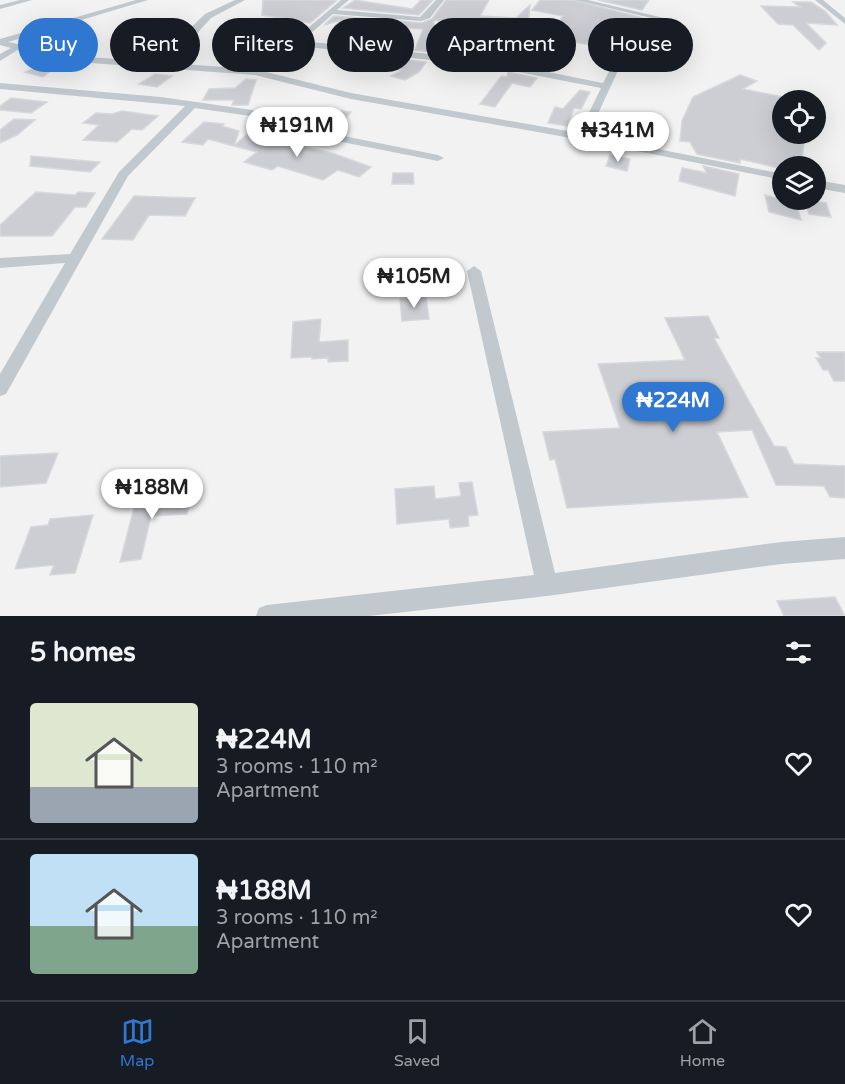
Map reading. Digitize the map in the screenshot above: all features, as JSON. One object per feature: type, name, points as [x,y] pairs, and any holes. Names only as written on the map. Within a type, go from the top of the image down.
[{"type":"street","points":[[0,7],[28,0]]},
{"type":"street","points":[[0,42],[136,5],[144,0]]},
{"type":"street","points":[[200,25],[208,16],[241,0]]},
{"type":"street","points":[[315,25],[345,0]]},
{"type":"street","points":[[331,12],[421,19],[427,16],[440,0]]},
{"type":"street","points":[[579,0],[597,2],[660,18]]},
{"type":"street","points":[[819,0],[845,22]]},
{"type":"street","points":[[0,42],[16,48],[77,59],[110,62]]},
{"type":"street","points":[[315,45],[488,63],[607,87]]},
{"type":"street","points":[[0,58],[16,48]]},
{"type":"street","points":[[255,72],[351,96],[582,137],[772,175]]},
{"type":"street","points":[[582,137],[614,72]]},
{"type":"street","points":[[0,86],[252,113],[308,132],[438,158]]},
{"type":"street","points":[[0,389],[123,174],[192,105]]},
{"type":"street","points":[[826,186],[845,189]]},
{"type":"street","points":[[0,263],[73,258]]},
{"type":"street","points":[[474,271],[547,585]]},
{"type":"street","points":[[267,616],[547,585],[781,553],[845,548]]},
{"type":"building","points":[[263,0],[336,1],[315,19],[262,15]]},
{"type":"building","points":[[355,0],[412,9],[421,0],[433,0],[419,15],[343,8]]},
{"type":"building","points":[[446,0],[489,0],[480,16],[516,18],[433,18]]},
{"type":"building","points":[[540,0],[573,0],[643,18],[588,18],[588,44],[576,43],[576,18],[562,18],[563,16],[532,10]]},
{"type":"building","points":[[598,0],[649,0],[642,10]]},
{"type":"building","points":[[793,2],[811,2],[825,11],[837,25],[806,23],[826,43],[819,50],[793,25],[778,24],[761,6],[800,7]]},
{"type":"building","points":[[530,5],[529,18],[516,18]]},
{"type":"building","points":[[334,16],[359,18],[332,18]]},
{"type":"building","points":[[426,21],[426,51],[415,50],[423,29],[414,28],[414,22]]},
{"type":"building","points":[[414,61],[426,62],[419,72],[405,80],[391,76],[398,72],[414,72]]},
{"type":"building","points":[[25,72],[49,72],[43,77]]},
{"type":"building","points":[[508,72],[537,78],[530,87],[512,83],[495,107],[480,104],[502,76],[507,77]]},
{"type":"building","points":[[155,74],[172,76],[157,87],[139,84]]},
{"type":"building","points":[[740,75],[757,81],[743,89],[772,95],[772,144],[804,144],[802,156],[772,156],[772,166],[740,159],[740,163],[697,154],[690,142],[680,141],[682,121],[693,97]]},
{"type":"building","points":[[246,79],[256,80],[248,105],[232,105],[234,100],[203,100],[209,89],[235,88]]},
{"type":"building","points":[[580,90],[590,92],[581,109],[574,108],[567,126],[548,123],[555,107],[563,109]]},
{"type":"building","points":[[11,98],[47,102],[31,113],[0,110],[0,106]]},
{"type":"building","points":[[335,110],[351,112],[339,127],[322,124]]},
{"type":"building","points":[[122,111],[158,116],[142,130],[132,129],[117,142],[83,140],[99,125],[83,123],[96,113],[112,114]]},
{"type":"building","points":[[14,119],[35,120],[17,135],[0,143],[0,130]]},
{"type":"building","points":[[204,122],[224,124],[222,126],[239,131],[234,146],[208,139],[203,145],[182,142]]},
{"type":"building","points":[[248,133],[289,139],[285,142],[335,154],[371,167],[359,177],[338,170],[323,180],[278,166],[272,170],[244,162],[257,152],[234,146]]},
{"type":"building","points":[[610,155],[630,159],[627,171],[606,166]]},
{"type":"building","points":[[31,156],[100,162],[90,172],[30,166]]},
{"type":"building","points":[[703,166],[739,174],[735,196],[679,181],[682,168],[707,173]]},
{"type":"building","points":[[393,173],[413,173],[414,184],[392,184]]},
{"type":"building","points":[[36,192],[75,195],[78,192],[95,193],[86,207],[75,207],[52,236],[0,236],[0,225]]},
{"type":"building","points":[[765,195],[772,197],[772,210],[798,210],[801,220],[769,212]]},
{"type":"building","points":[[134,196],[195,198],[185,216],[149,215],[133,240],[102,239]]},
{"type":"building","points":[[826,203],[831,217],[809,214],[808,210],[826,210]]},
{"type":"building","points":[[426,297],[429,319],[402,321],[400,299]]},
{"type":"building","points":[[708,316],[719,338],[714,338],[774,446],[786,447],[794,464],[845,466],[845,498],[830,497],[824,486],[776,485],[752,430],[717,432],[748,497],[567,508],[555,459],[550,460],[543,432],[620,428],[598,364],[685,360],[665,318]]},
{"type":"building","points":[[321,319],[319,342],[348,340],[348,361],[328,362],[328,358],[312,359],[312,357],[291,358],[293,322]]},
{"type":"building","points":[[817,352],[845,352],[845,381],[834,381],[828,370],[823,370],[816,358],[821,358]]},
{"type":"building","points":[[58,453],[46,483],[0,487],[0,456]]},
{"type":"building","points":[[472,482],[478,515],[468,516],[469,526],[450,528],[449,519],[397,524],[395,489],[434,486],[435,499],[461,496],[459,483]]},
{"type":"building","points":[[178,489],[194,489],[187,514],[151,516],[141,559],[120,562],[136,500],[176,495]]},
{"type":"building","points":[[93,515],[75,573],[50,575],[54,565],[15,569],[31,527],[48,525],[50,519]]},
{"type":"building","points":[[835,597],[845,616],[784,616],[777,601]]}]
